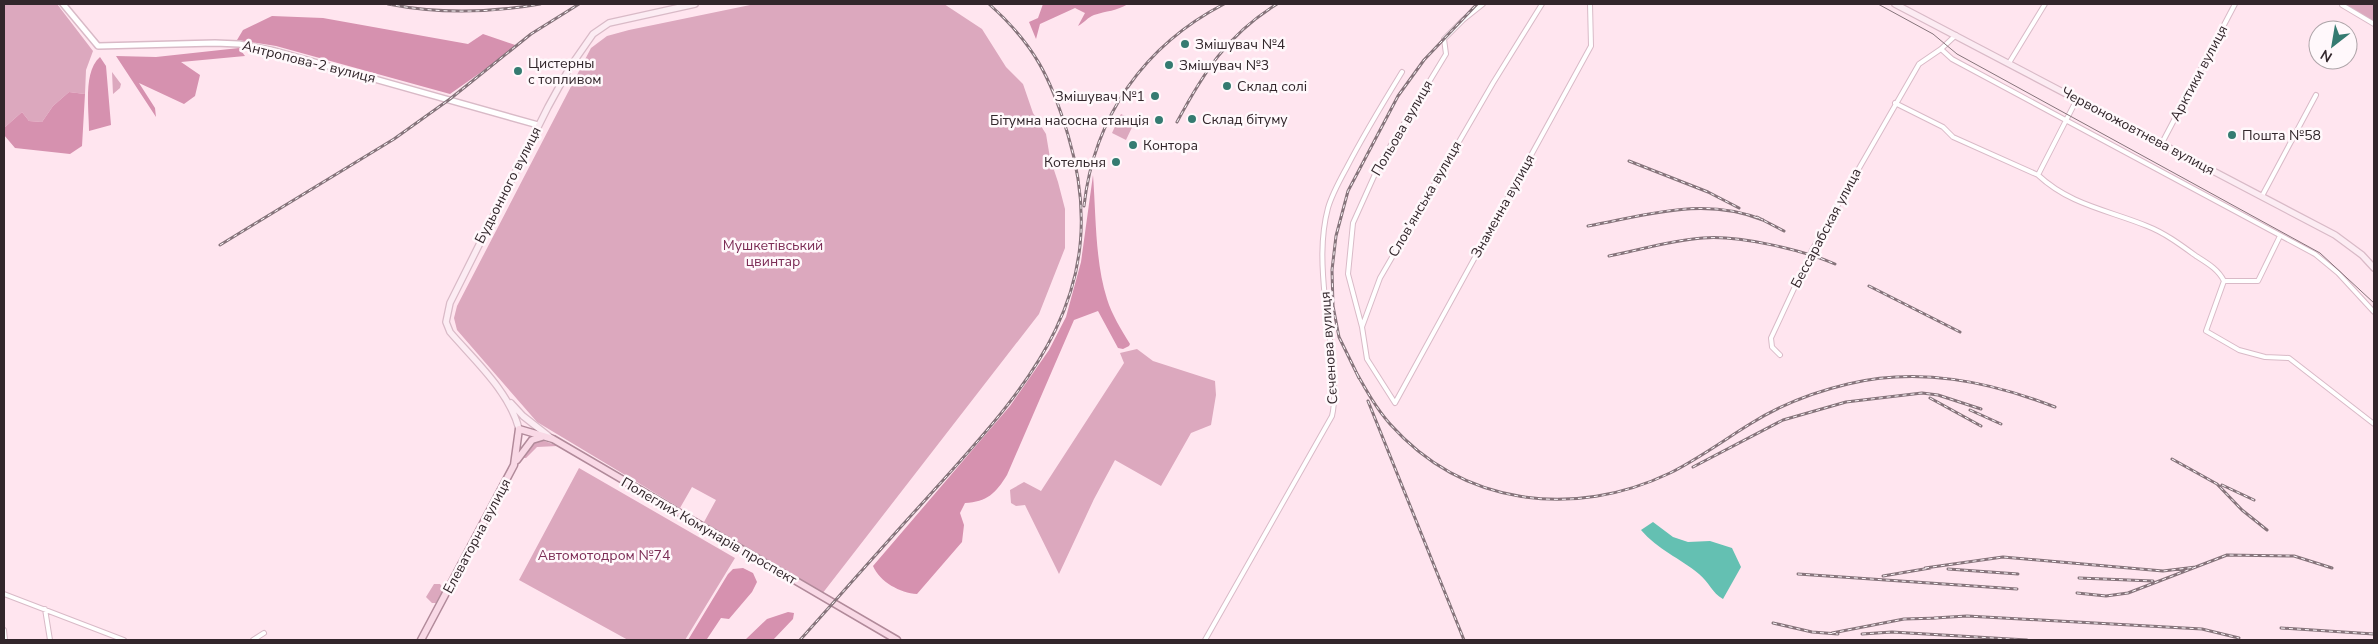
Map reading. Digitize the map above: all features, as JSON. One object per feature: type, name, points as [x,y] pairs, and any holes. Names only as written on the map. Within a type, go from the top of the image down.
[{"type":"main road","name":"Будьонного вулиця","points":[[519,429],[516,417],[505,396],[450,332],[446,322],[446,313],[538,125],[570,67],[593,34],[603,25],[695,4]]},
{"type":"main road","name":"Червоножовтнева вулиця","points":[[1896,4],[2335,235],[2362,255],[2374,268]]},
{"type":"main road","points":[[505,396],[523,416],[553,439]]},
{"type":"main road","name":"Полеглих Комунарів проспект","points":[[519,429],[553,439],[895,640]]},
{"type":"main road","name":"Елеваторна вулиця","points":[[421,640],[514,466],[519,429]]},
{"type":"main road","points":[[514,466],[532,440],[541,438],[553,439]]},
{"type":"street","name":"Антропова-2 вулиця","points":[[63,4],[98,46],[239,44],[277,51],[538,125]]},
{"type":"street","name":"Польова вулиця","points":[[1362,327],[1348,274],[1353,223],[1380,163],[1446,54],[1444,39],[1483,4]]},
{"type":"street","name":"Слов’янська вулиця","points":[[1396,403],[1367,359],[1362,327],[1380,278],[1488,91],[1542,4]]},
{"type":"street","name":"Знаменна вулиця","points":[[1396,403],[1591,46],[1590,4]]},
{"type":"street","points":[[2009,63],[2045,4]]},
{"type":"street","name":"Арктики вулиця","points":[[2162,143],[2235,4]]},
{"type":"street","points":[[2342,4],[2342,6],[2374,24]]},
{"type":"street","name":"Бессарабская улица","points":[[1780,354],[1770,342],[1812,250],[1919,64],[1941,49],[1956,35]]},
{"type":"street","points":[[1941,49],[1952,59],[2316,254],[2374,312]]},
{"type":"street","name":"Сєченова вулиця","points":[[1205,640],[1332,416],[1335,394],[1322,256],[1328,207],[1360,141],[1402,72]]},
{"type":"street","points":[[2262,196],[2316,95]]},
{"type":"street","points":[[2038,175],[2077,99]]},
{"type":"street","points":[[1895,104],[1943,127],[1953,137],[2038,175],[2050,186],[2085,206],[2148,226],[2177,242],[2219,272],[2224,281],[2206,331],[2240,350],[2265,357],[2289,358],[2374,424]]},
{"type":"street","points":[[2224,281],[2258,281],[2280,236]]},
{"type":"street","points":[[4,594],[124,640]]},
{"type":"street","points":[[45,609],[50,640]]},
{"type":"street","points":[[4,630],[6,640]]},
{"type":"street","points":[[253,640],[264,633]]},
{"type":"green space","points":[[4,4],[57,4],[93,51],[86,70],[85,94],[69,92],[53,106],[42,122],[29,121],[22,112],[4,128]]},
{"type":"green space","name":"Мушкетівський цвинтар","points":[[755,4],[944,4],[982,29],[1006,67],[1023,84],[1033,113],[1046,134],[1050,158],[1065,209],[1065,248],[1039,314],[822,594],[704,522],[716,500],[692,487],[680,508],[537,422],[457,330],[454,318],[457,306],[591,48],[607,36],[629,30]]},
{"type":"green space","points":[[2374,4],[2374,22],[2343,5]]},
{"type":"green space","points":[[112,72],[121,84],[120,88],[113,94]]},
{"type":"green space","points":[[1121,114],[1135,121],[1126,140],[1112,133]]},
{"type":"green space","points":[[1137,349],[1153,361],[1215,381],[1216,395],[1211,425],[1191,433],[1161,486],[1115,460],[1094,499],[1059,574],[1025,505],[1016,506],[1011,503],[1010,490],[1024,482],[1041,491],[1124,363],[1120,353]]},
{"type":"green space","points":[[539,439],[558,446],[537,447],[526,458],[523,458],[532,443]]},
{"type":"green space","name":"Автомотодром №74","points":[[579,468],[735,558],[685,640],[628,640],[519,580]]},
{"type":"green space","points":[[434,584],[440,584],[444,589],[436,603],[432,603],[426,597]]},
{"type":"shaded area","points":[[1043,4],[1128,4],[1116,10],[1092,16],[1078,26],[1085,13],[1075,8],[1040,24],[1036,39],[1029,22],[1038,18]]},
{"type":"shaded area","points":[[272,16],[323,18],[468,44],[483,34],[518,46],[450,94],[276,46],[237,40],[243,30]]},
{"type":"shaded area","points":[[239,48],[245,56],[181,62],[200,75],[195,96],[184,104],[139,83],[155,108],[156,117],[116,56],[156,57]]},
{"type":"shaded area","points":[[100,57],[106,66],[111,125],[89,131],[89,81],[95,63]]},
{"type":"shaded area","points":[[69,92],[85,94],[82,146],[70,154],[15,148],[4,135],[4,128],[22,112],[29,121],[42,122],[53,106]]},
{"type":"shaded area","points":[[1093,175],[1098,254],[1103,285],[1111,311],[1130,344],[1123,349],[1118,348],[1098,311],[1074,320],[1007,475],[995,492],[979,501],[965,503],[960,513],[964,525],[962,542],[917,594],[897,589],[880,577],[873,566],[1010,406],[1049,350],[1066,317],[1081,262]]},
{"type":"shaded area","points":[[1653,522],[1673,537],[1688,542],[1710,541],[1732,548],[1741,567],[1723,599],[1692,568],[1655,543],[1641,530]]},
{"type":"shaded area","points":[[743,568],[753,573],[757,582],[752,592],[729,619],[721,618],[707,639],[688,640],[728,574],[733,569]]},
{"type":"shaded area","points":[[788,612],[794,613],[793,619],[773,640],[745,640],[767,619]]},
{"type":"tram line","points":[[1878,4],[1933,34],[1957,54],[2320,253],[2374,303]]},
{"type":"railway","points":[[388,4],[445,11],[483,11],[540,4]]},
{"type":"railway","points":[[220,245],[394,139],[450,99],[531,34],[579,4]]},
{"type":"railway","points":[[800,640],[998,418],[1028,377],[1053,336],[1071,292],[1080,244],[1080,192],[1068,135],[1055,96],[1039,63],[1018,33],[989,4]]},
{"type":"railway","points":[[1084,206],[1090,173],[1099,142],[1112,113],[1128,87],[1148,62],[1170,40],[1224,4]]},
{"type":"railway","points":[[1177,122],[1218,56],[1244,28],[1277,4]]},
{"type":"railway","points":[[1359,378],[1339,337],[1333,306],[1332,270],[1336,236],[1348,191],[1398,96],[1424,60],[1477,4]]},
{"type":"railway","points":[[1629,161],[1708,192],[1739,208]]},
{"type":"railway","points":[[1588,226],[1654,213],[1698,208],[1741,213],[1763,220]]},
{"type":"railway","points":[[1757,217],[1784,231]]},
{"type":"railway","points":[[1609,256],[1680,241],[1718,238],[1752,241],[1789,249],[1835,264]]},
{"type":"railway","points":[[1869,286],[1960,332]]},
{"type":"railway","points":[[1356,372],[1367,392],[1390,424],[1419,452],[1451,473],[1485,488],[1521,496],[1558,499],[1596,496],[1633,487],[1670,473],[1701,456],[1761,417],[1785,405],[1835,387],[1875,379],[1901,377],[1953,379],[2004,390],[2055,407]]},
{"type":"railway","points":[[1693,467],[1783,420],[1846,402],[1922,393],[1938,395],[1981,409]]},
{"type":"railway","points":[[1930,398],[1981,426]]},
{"type":"railway","points":[[1368,401],[1464,640]]},
{"type":"railway","points":[[1970,410],[2001,424]]},
{"type":"railway","points":[[2172,459],[2217,484],[2242,510],[2267,530]]},
{"type":"railway","points":[[2222,485],[2254,500]]},
{"type":"railway","points":[[2077,593],[2106,596],[2128,593],[2227,555],[2294,556],[2332,568]]},
{"type":"railway","points":[[1925,568],[2003,557],[2163,571],[2196,567]]},
{"type":"railway","points":[[1883,576],[1930,568]]},
{"type":"railway","points":[[1948,569],[2018,574]]},
{"type":"railway","points":[[1798,574],[2017,589]]},
{"type":"railway","points":[[2079,578],[2153,581]]},
{"type":"railway","points":[[1934,618],[1967,616],[2202,629],[2239,638]]},
{"type":"railway","points":[[1832,633],[1904,619],[1940,618]]},
{"type":"railway","points":[[1773,623],[1812,632],[1838,634]]},
{"type":"railway","points":[[2281,628],[2374,634]]},
{"type":"railway","points":[[1862,634],[1892,632],[2027,640]]},
{"type":"place","name":"Змішувач №4","points":[[1185,44]]},
{"type":"place","name":"Змішувач №3","points":[[1169,65]]},
{"type":"place","name":"Цистерны с топливом","points":[[518,71]]},
{"type":"place","name":"Склад солі","points":[[1227,86]]},
{"type":"place","name":"Змішувач №1","points":[[1155,96]]},
{"type":"place","name":"Склад бітуму","points":[[1192,119]]},
{"type":"place","name":"Бітумна насосна станція","points":[[1159,120]]},
{"type":"place","name":"Пошта №58","points":[[2232,135]]},
{"type":"place","name":"Контора","points":[[1133,145]]},
{"type":"place","name":"Котельня","points":[[1116,162]]}]
